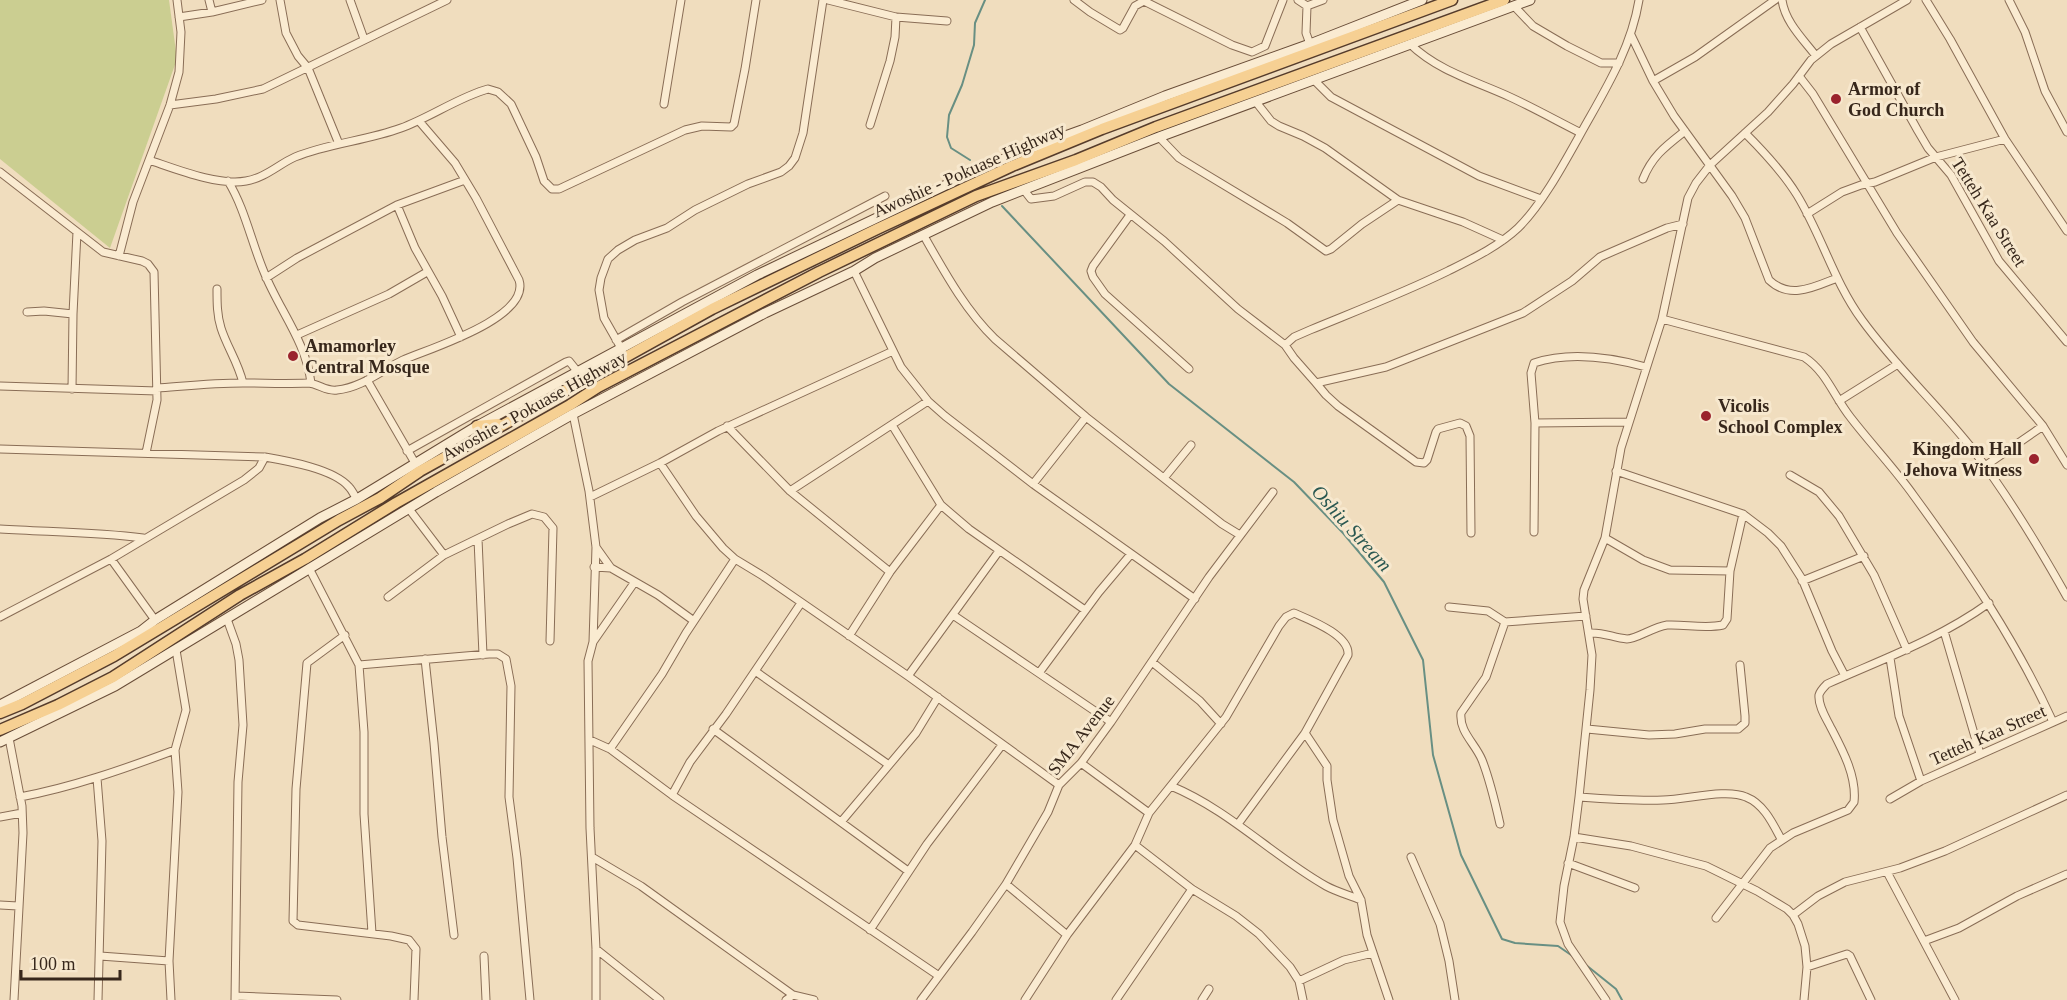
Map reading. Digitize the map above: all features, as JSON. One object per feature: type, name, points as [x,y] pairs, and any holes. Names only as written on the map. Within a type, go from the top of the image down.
[{"type":"main road","name":"Awoshie - Pokuase Highway","points":[[0,713],[114,656],[339,520],[380,498],[420,471],[504,423],[687,323],[877,229],[1012,166],[1102,129],[1452,0]]},
{"type":"main road","name":"Awoshie - Pokuase Highway","points":[[0,730],[58,705],[113,677],[240,596],[598,387],[819,272],[976,196],[1498,1]]},
{"type":"main road","points":[[687,323],[693,338]]},
{"type":"main road","points":[[477,426],[504,423]]},
{"type":"street","points":[[118,256],[130,212],[170,105],[180,59],[180,17],[177,0]]},
{"type":"street","points":[[209,0],[212,12]]},
{"type":"street","points":[[180,17],[262,0]]},
{"type":"street","points":[[280,0],[286,33],[298,56],[308,68],[339,144]]},
{"type":"street","points":[[350,0],[364,39]]},
{"type":"street","points":[[170,105],[216,99],[262,89],[447,0]]},
{"type":"street","points":[[664,104],[681,0]]},
{"type":"street","points":[[149,160],[187,173],[228,181],[245,181],[262,176],[294,158],[339,144],[377,136],[419,121],[488,89],[498,92],[510,104],[536,157],[544,181],[555,190],[685,130],[702,126],[731,127],[745,69],[756,0]]},
{"type":"street","points":[[618,344],[604,318],[599,290],[608,259],[618,250],[667,228],[694,210],[748,184],[782,172],[795,158],[803,133],[823,0]]},
{"type":"street","points":[[828,0],[896,17],[947,21]]},
{"type":"street","points":[[1074,0],[1095,16],[1120,30],[1135,6],[1144,1],[1226,42],[1252,52],[1265,46],[1283,0]]},
{"type":"street","points":[[1298,0],[1306,6]]},
{"type":"street","points":[[1306,6],[1323,0]]},
{"type":"street","points":[[0,705],[141,631],[154,620],[320,518],[357,499],[477,426],[577,371],[644,330],[967,175],[1018,153],[1422,0]]},
{"type":"street","points":[[14,1000],[22,864],[22,813],[5,740],[115,686],[309,568],[573,414],[765,313],[854,271],[875,258],[992,202],[1159,137],[1530,0]]},
{"type":"street","points":[[1285,345],[1294,337],[1417,286],[1473,259],[1518,228],[1541,199],[1581,133],[1619,63],[1630,35],[1639,0]]},
{"type":"street","points":[[1653,81],[1695,57],[1775,0]]},
{"type":"street","points":[[1782,0],[1792,25],[1816,56]]},
{"type":"street","points":[[1606,1000],[1568,944],[1560,922],[1574,837],[1587,729],[1592,655],[1583,598],[1584,590],[1605,538],[1616,471],[1628,422],[1662,319],[1688,198],[1710,165],[1768,112],[1816,56],[1831,44],[1907,0]]},
{"type":"street","points":[[1926,0],[1983,97],[2005,140],[2067,231]]},
{"type":"street","points":[[2009,0],[2025,32],[2045,92],[2067,132]]},
{"type":"street","points":[[1306,6],[1306,33],[1310,44]]},
{"type":"street","points":[[1514,6],[1533,26],[1567,46],[1601,63],[1619,63]]},
{"type":"street","points":[[870,125],[894,44],[896,17]]},
{"type":"street","name":"Tetteh Kaa Street","points":[[1860,27],[1918,131],[1951,175],[1999,261],[2067,342]]},
{"type":"street","points":[[1630,35],[1653,81],[1745,218],[1769,280],[1775,286],[1795,292],[1807,290],[1837,278]]},
{"type":"street","points":[[1410,44],[1423,57],[1443,68],[1510,97],[1581,133]]},
{"type":"street","points":[[1799,75],[1813,94],[1897,233],[1973,342],[2043,426],[2067,465]]},
{"type":"street","points":[[1314,80],[1331,97],[1479,176],[1541,199]]},
{"type":"street","points":[[1256,102],[1271,121],[1325,148],[1398,200],[1463,222],[1503,240]]},
{"type":"street","points":[[0,386],[72,390],[157,389],[243,383],[311,383],[324,390],[339,390],[367,380],[383,369],[475,331],[514,303],[521,285],[455,163],[419,121]]},
{"type":"street","points":[[1643,179],[1648,165],[1654,158],[1685,131]]},
{"type":"street","points":[[1745,133],[1769,158],[1798,196],[1837,278],[1862,321],[1985,466],[2041,551],[2067,597]]},
{"type":"street","points":[[1159,137],[1179,158],[1287,223],[1326,251],[1398,200]]},
{"type":"street","points":[[1807,214],[1842,192],[1936,157],[2005,140]]},
{"type":"street","points":[[0,172],[103,252],[142,261],[148,264],[154,272],[157,389],[146,453]]},
{"type":"street","points":[[266,278],[297,258],[397,205],[465,180]]},
{"type":"street","points":[[228,181],[237,195],[266,278],[297,335],[306,358],[311,383]]},
{"type":"street","points":[[1024,190],[1031,200],[1037,200],[1054,196],[1085,182],[1093,182],[1101,187],[1238,309],[1285,345],[1326,396],[1416,462],[1424,463],[1438,429],[1460,423],[1466,426],[1470,436],[1471,533]]},
{"type":"street","points":[[644,330],[712,286],[885,196]]},
{"type":"street","points":[[397,205],[427,272],[442,296],[461,337]]},
{"type":"street","points":[[1130,215],[1093,266],[1092,277],[1105,294],[1189,369]]},
{"type":"street","points":[[1316,383],[1386,366],[1523,313],[1572,281],[1600,257],[1667,228],[1683,224]]},
{"type":"street","points":[[72,390],[77,232]]},
{"type":"street","points":[[924,236],[946,274],[982,327],[1086,417],[1221,524],[1240,535]]},
{"type":"street","points":[[854,271],[901,367],[928,401],[1034,484],[1195,599]]},
{"type":"street","points":[[297,335],[389,294],[427,272]]},
{"type":"street","points":[[712,286],[715,297]]},
{"type":"street","points":[[217,290],[216,309],[221,330],[240,368],[243,383]]},
{"type":"street","points":[[27,312],[73,314]]},
{"type":"street","points":[[1662,319],[1804,357],[1815,365],[1824,375],[1852,420],[1913,494],[1989,603],[2038,689],[2053,722]]},
{"type":"street","points":[[590,497],[660,463],[727,426],[893,351]]},
{"type":"street","points":[[1534,532],[1535,423],[1530,373],[1534,363],[1563,357],[1599,358],[1646,367]]},
{"type":"street","points":[[407,452],[566,362],[569,362],[577,371]]},
{"type":"street","points":[[1839,401],[1898,364]]},
{"type":"street","points":[[367,380],[415,463]]},
{"type":"street","points":[[790,491],[928,401]]},
{"type":"street","points":[[573,414],[590,497],[596,547],[593,642],[588,661],[596,1000]]},
{"type":"street","points":[[1034,484],[1086,417]]},
{"type":"street","points":[[1535,423],[1628,422]]},
{"type":"street","points":[[892,425],[941,505],[999,551],[1085,610]]},
{"type":"street","points":[[727,426],[790,491],[890,572]]},
{"type":"street","points":[[1985,466],[2043,426]]},
{"type":"street","points":[[1164,478],[1191,445]]},
{"type":"street","points":[[0,449],[265,457],[302,464],[336,478],[351,488],[357,499]]},
{"type":"street","points":[[0,617],[111,559],[244,480],[259,468],[265,457]]},
{"type":"street","points":[[660,463],[696,516],[735,559],[908,676],[1059,785]]},
{"type":"street","points":[[1616,471],[1743,514],[1781,546],[1803,581],[1845,676]]},
{"type":"street","points":[[1790,475],[1812,487],[1828,501],[1864,556],[1907,650]]},
{"type":"street","name":"SMA Avenue","points":[[921,1000],[1005,884],[1048,812],[1059,785],[1081,763],[1111,723],[1195,599],[1273,492]]},
{"type":"street","points":[[849,636],[890,572],[941,505]]},
{"type":"street","points":[[409,510],[444,555]]},
{"type":"street","points":[[388,597],[444,555],[532,514],[544,517],[553,528],[550,641]]},
{"type":"street","points":[[1590,633],[1597,632],[1628,639],[1667,625],[1714,627],[1723,625],[1727,619],[1730,571],[1743,514]]},
{"type":"street","points":[[0,529],[143,538]]},
{"type":"street","points":[[1605,538],[1643,560],[1670,570],[1730,571]]},
{"type":"street","points":[[478,539],[483,654]]},
{"type":"street","points":[[596,547],[611,568],[694,621]]},
{"type":"street","points":[[908,676],[999,551]]},
{"type":"street","points":[[1039,673],[1085,610],[1131,554]]},
{"type":"street","points":[[1803,581],[1864,556]]},
{"type":"street","points":[[111,559],[154,620]]},
{"type":"street","points":[[610,749],[662,674],[735,559]]},
{"type":"street","points":[[594,567],[611,568]]},
{"type":"street","points":[[309,568],[359,665],[364,732],[364,814],[372,933]]},
{"type":"street","points":[[593,642],[634,583]]},
{"type":"street","points":[[672,795],[690,762],[801,603]]},
{"type":"street","points":[[1716,918],[1770,848],[1781,839],[1848,810],[1854,802],[1854,787],[1849,767],[1825,717],[1819,696],[1822,689],[1827,684],[1890,658],[1944,631],[1989,603]]},
{"type":"street","points":[[1449,607],[1488,611],[1505,622],[1586,616]]},
{"type":"street","points":[[1024,1000],[1067,935],[1135,845],[1149,813],[1221,723],[1279,626],[1286,617],[1294,613],[1320,624],[1346,642],[1349,647],[1348,655],[1305,733],[1238,824]]},
{"type":"street","points":[[952,615],[1111,723]]},
{"type":"street","points":[[227,619],[239,660],[243,725],[238,782],[236,998],[337,1000]]},
{"type":"street","points":[[1500,824],[1481,757],[1468,738],[1460,720],[1461,713],[1486,677],[1505,622]]},
{"type":"street","points":[[1944,631],[1980,754]]},
{"type":"street","points":[[345,635],[307,663],[296,789],[292,917],[298,925],[404,938],[415,946],[414,1000]]},
{"type":"street","points":[[171,1000],[169,961],[178,792],[175,750],[186,710],[176,650]]},
{"type":"street","points":[[359,665],[483,654],[502,655],[506,659],[509,675],[509,797],[530,1000]]},
{"type":"street","points":[[1890,658],[1899,716],[1921,781]]},
{"type":"street","points":[[425,659],[454,935]]},
{"type":"street","points":[[1152,662],[1200,701],[1221,723]]},
{"type":"street","points":[[1587,729],[1649,735],[1705,729],[1738,729],[1745,723],[1740,665]]},
{"type":"street","points":[[755,671],[889,765]]},
{"type":"street","points":[[841,822],[916,733],[938,697]]},
{"type":"street","name":"Tetteh Kaa Street","points":[[1890,800],[1921,781],[1980,754],[2009,744],[2067,716]]},
{"type":"street","points":[[713,729],[908,871]]},
{"type":"street","points":[[1305,733],[1327,765],[1333,820],[1349,876],[1361,900],[1366,935],[1389,1000]]},
{"type":"street","points":[[590,740],[610,749],[672,795],[939,976]]},
{"type":"street","points":[[870,930],[908,871],[1002,745]]},
{"type":"street","points":[[20,797],[97,778],[175,750]]},
{"type":"street","points":[[1081,763],[1149,813]]},
{"type":"street","points":[[97,778],[102,841],[99,1000]]},
{"type":"street","points":[[1171,786],[1190,794],[1238,824],[1311,877],[1335,891],[1361,900]]},
{"type":"street","points":[[1579,797],[1648,800],[1732,794],[1746,796],[1766,813],[1781,839]]},
{"type":"street","points":[[1794,915],[1818,896],[1845,882],[1887,872],[1945,851],[2067,795]]},
{"type":"street","points":[[0,817],[22,813]]},
{"type":"street","points":[[1574,837],[1631,846],[1706,866],[1744,884],[1794,915],[1803,934],[1807,967],[1804,1000]]},
{"type":"street","points":[[1135,845],[1192,889],[1236,916],[1259,934],[1290,967],[1299,981],[1303,1000]]},
{"type":"street","points":[[592,857],[641,886],[793,995],[814,1000]]},
{"type":"street","points":[[1411,857],[1440,924],[1455,1000]]},
{"type":"street","points":[[1568,863],[1635,888]]},
{"type":"street","points":[[1887,872],[1954,1000]]},
{"type":"street","points":[[1924,941],[1959,928],[2017,896],[2067,874]]},
{"type":"street","points":[[1005,884],[1067,935]]},
{"type":"street","points":[[1116,1000],[1192,889]]},
{"type":"street","points":[[0,906],[18,906]]},
{"type":"street","points":[[596,949],[660,1000]]},
{"type":"street","points":[[1299,981],[1344,960],[1373,953]]},
{"type":"street","points":[[1807,967],[1847,954],[1871,1000]]},
{"type":"street","points":[[100,956],[169,961]]},
{"type":"street","points":[[484,956],[486,1000]]},
{"type":"street","points":[[1202,1000],[1209,989]]},
{"type":"street","points":[[786,1000],[793,995]]},
{"type":"green space","points":[[0,0],[169,0],[177,59],[110,248],[0,159]]},
{"type":"waterway","name":"Oshiu Stream","points":[[970,160],[951,148],[947,137],[949,115],[962,85],[974,45],[975,23],[985,0]]},
{"type":"waterway","name":"Oshiu Stream","points":[[1002,206],[1169,384],[1294,482],[1343,533],[1384,582],[1423,660],[1433,755],[1461,855],[1502,939],[1515,943],[1558,946],[1574,957]]},
{"type":"waterway","name":"Oshiu Stream","points":[[1586,965],[1616,989],[1622,1000]]},
{"type":"place","name":"Armor of God Church","points":[[1836,99]]},
{"type":"place","name":"Amamorley Central Mosque","points":[[293,356]]},
{"type":"place","name":"Vicolis School Complex","points":[[1706,416]]},
{"type":"place","name":"Kingdom Hall Jehova Witness","points":[[2034,459]]}]
